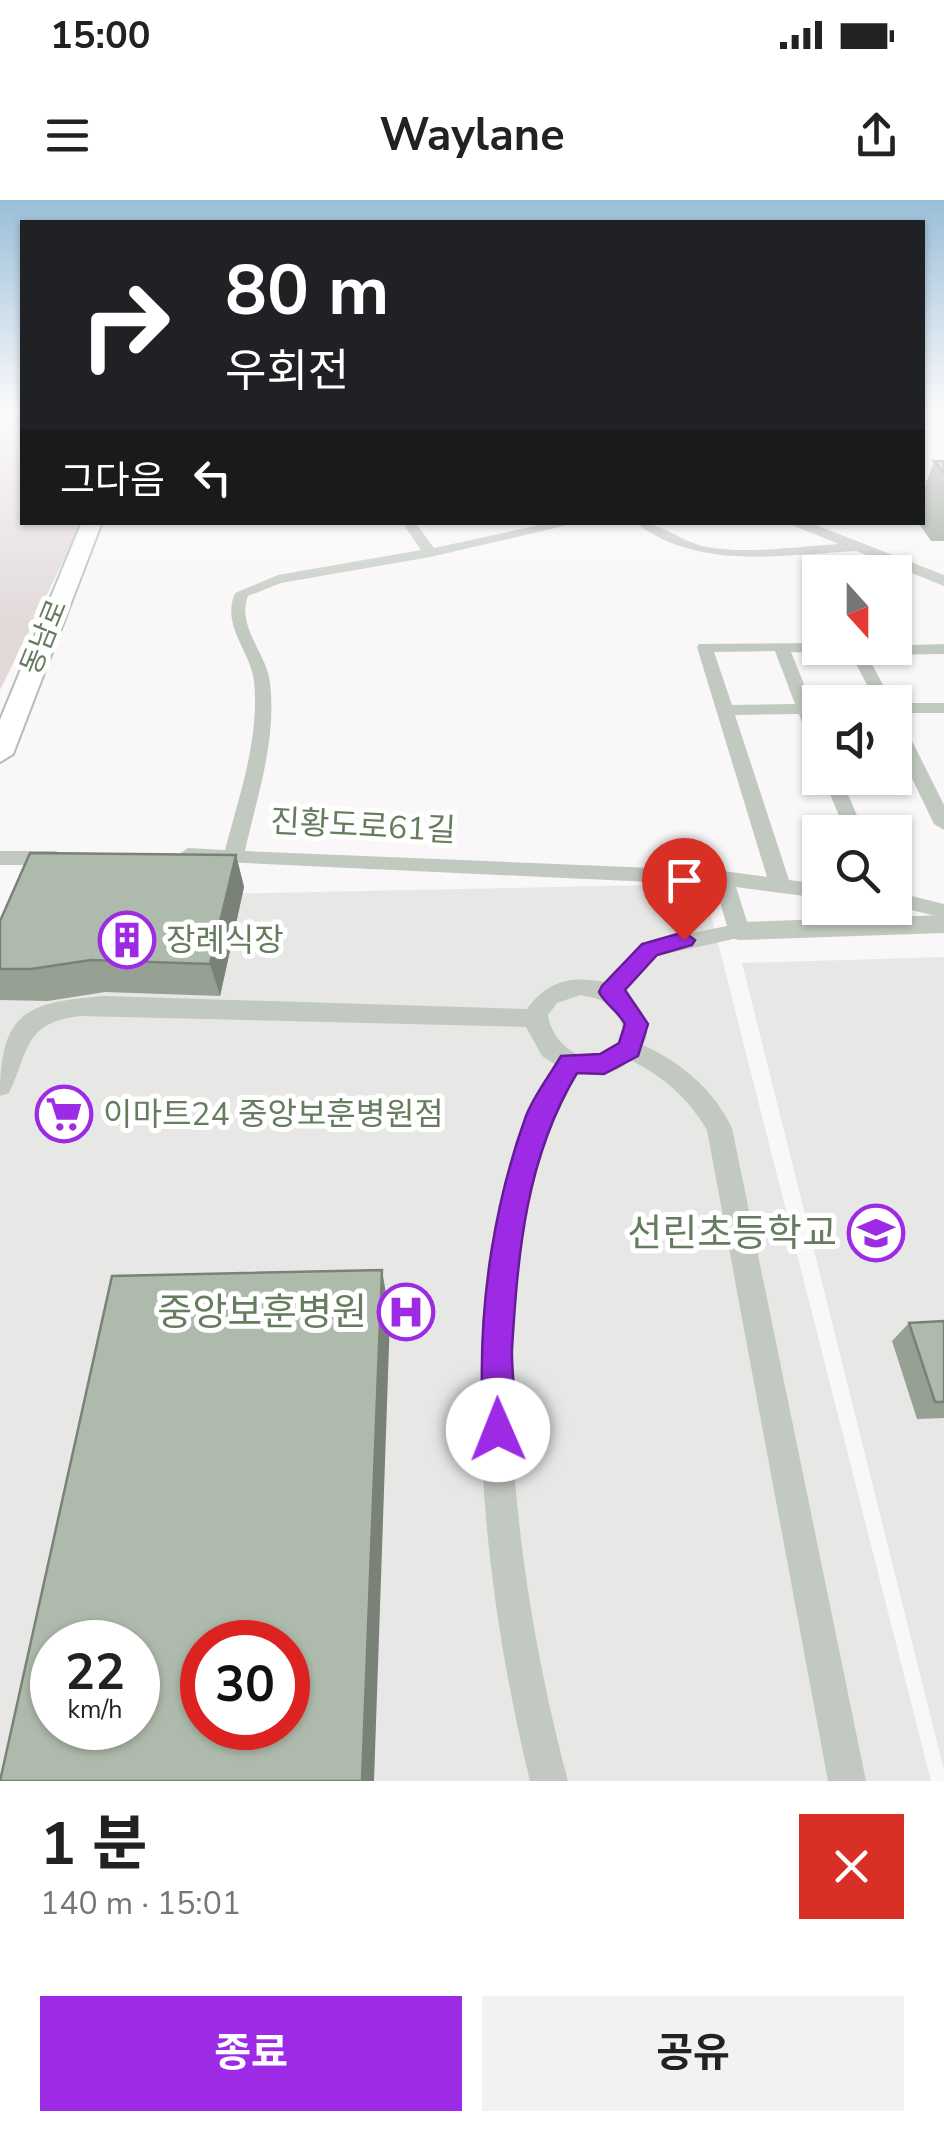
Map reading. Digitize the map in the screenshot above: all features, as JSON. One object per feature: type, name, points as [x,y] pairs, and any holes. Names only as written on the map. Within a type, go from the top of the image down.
[{"type":"main road","name":"동남로","points":[[0,754],[91,525]]},
{"type":"street","points":[[410,525],[430,553]]},
{"type":"street","points":[[234,854],[264,726],[262,675],[237,611],[242,593],[278,579],[561,525]]},
{"type":"street","points":[[646,525],[690,546],[711,551],[855,547]]},
{"type":"street","points":[[800,525],[944,581]]},
{"type":"street","points":[[781,646],[802,689]]},
{"type":"street","points":[[781,888],[705,647],[802,648]]},
{"type":"street","points":[[912,650],[944,649]]},
{"type":"street","points":[[912,708],[944,708]]},
{"type":"street","points":[[723,710],[802,709]]},
{"type":"street","points":[[912,759],[944,824]]},
{"type":"street","name":"진황도로61길","points":[[176,855],[234,854],[722,878],[802,890]]},
{"type":"street","points":[[0,858],[79,857]]},
{"type":"street","points":[[722,878],[739,931]]},
{"type":"street","points":[[912,904],[944,911]]},
{"type":"street","points":[[610,992],[650,950],[739,931],[944,924]]},
{"type":"street","points":[[596,987],[610,992],[624,1000],[637,1024],[629,1049],[604,1064],[570,1063],[543,1044],[535,1018],[540,1006],[563,988],[596,987]]},
{"type":"street","points":[[0,1086],[14,1045],[27,1023],[47,1011],[65,1007],[535,1018]]},
{"type":"street","points":[[629,1049],[660,1062],[686,1081],[719,1128],[847,1781]]},
{"type":"street","points":[[549,1781],[532,1714],[500,1494],[496,1366],[502,1278],[515,1198],[539,1114],[570,1063]]},
{"type":"shaded area","points":[[0,484],[20,484],[20,525],[81,525],[0,690]]},
{"type":"shaded area","name":"중앙보훈병원","points":[[703,884],[931,1781],[0,1781],[0,982],[31,898]]},
{"type":"shaded area","name":"선린초등학교","points":[[944,957],[944,1770],[742,963]]},
{"type":"building","name":"장례식장","points":[[30,853],[236,855],[210,964],[91,960],[31,969],[0,969],[0,921]]},
{"type":"building","points":[[382,1270],[362,1781],[0,1781],[30,1646],[30,1750],[160,1750],[160,1620],[36,1620],[112,1276]]},
{"type":"building","points":[[944,1321],[944,1402],[935,1402],[909,1323]]},
{"type":"place","name":"장례식장","points":[[127,940]]},
{"type":"place","name":"이마트24 중앙보훈병원점","points":[[64,1114]]},
{"type":"place","name":"선린초등학교","points":[[876,1233]]},
{"type":"place","name":"중앙보훈병원","points":[[406,1312]]},
{"type":"route","points":[[498,1430],[496,1366],[502,1278],[515,1198],[539,1114],[570,1063],[604,1064],[629,1049],[636,1037],[637,1024],[624,1000],[610,992],[650,950],[684,940]]}]
